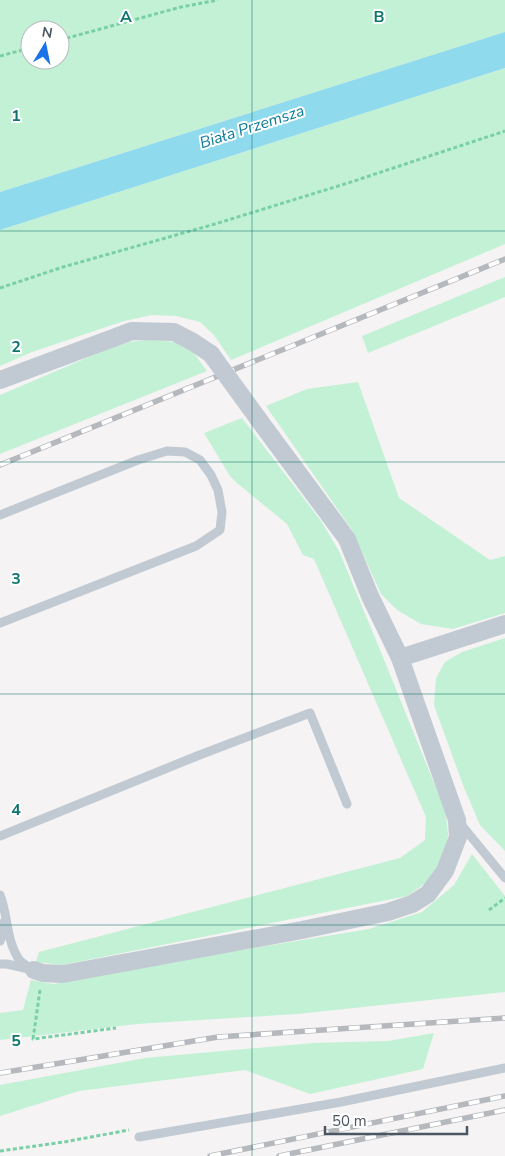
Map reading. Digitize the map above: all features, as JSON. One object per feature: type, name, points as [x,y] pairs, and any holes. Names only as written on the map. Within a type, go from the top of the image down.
[{"type":"street","points":[[0,380],[132,331],[174,332],[211,354],[347,539],[370,596],[400,658],[457,820],[458,838],[446,871],[428,894],[412,904],[388,912],[62,974],[38,971]]},
{"type":"street","points":[[400,658],[505,624]]},
{"type":"lane","points":[[0,515],[138,460],[167,451],[185,452],[200,460],[211,475],[218,490],[222,512],[220,530],[196,546],[78,594],[0,623]]},
{"type":"lane","points":[[0,836],[197,756],[310,713],[347,804]]},
{"type":"lane","points":[[457,820],[505,878]]},
{"type":"lane","points":[[0,895],[11,942],[19,959],[38,971]]},
{"type":"lane","points":[[0,941],[4,931],[5,912]]},
{"type":"lane","points":[[0,964],[38,971]]},
{"type":"lane","points":[[138,1133],[341,1102],[505,1068]]},
{"type":"path","points":[[70,37],[181,7],[218,0]]},
{"type":"path","points":[[0,56],[20,51]]},
{"type":"path","points":[[0,288],[63,266],[215,224],[348,184],[505,131]]},
{"type":"path","points":[[489,910],[505,898]]},
{"type":"path","points":[[38,971],[33,1039],[116,1028]]},
{"type":"path","points":[[0,1151],[64,1142],[121,1130],[138,1133]]},
{"type":"green space","points":[[0,0],[505,0],[505,32],[0,192]]},
{"type":"green space","points":[[505,68],[505,244],[231,360],[214,335],[200,322],[176,316],[152,315],[124,321],[32,352],[0,366],[0,230]]},
{"type":"green space","points":[[505,277],[505,297],[368,353],[362,336]]},
{"type":"green space","points":[[147,340],[185,346],[207,371],[0,454],[0,395],[110,348],[129,342]]},
{"type":"green space","points":[[358,382],[399,498],[490,560],[505,556],[505,613],[453,629],[421,624],[397,610],[381,594],[352,530],[266,406],[307,389]]},
{"type":"green space","points":[[242,418],[321,521],[339,551],[442,803],[448,834],[446,855],[426,883],[407,896],[62,965],[36,962],[39,952],[400,858],[425,840],[426,817],[314,559],[303,555],[287,524],[230,476],[204,433]]},
{"type":"green space","points":[[505,638],[505,851],[480,825],[463,785],[434,705],[436,678],[445,662],[462,652]]},
{"type":"green space","points":[[472,854],[505,896],[505,992],[297,1014],[137,1024],[0,1040],[0,1013],[23,1010],[31,980],[54,984],[151,965],[369,929],[422,912],[454,885]]},
{"type":"green space","points":[[434,1033],[423,1069],[310,1094],[245,1070],[79,1091],[0,1116],[0,1085],[145,1058],[313,1043],[388,1041]]},
{"type":"water","name":"Biała Przemsza","points":[[505,32],[505,68],[0,230],[0,192]]},
{"type":"railway","points":[[0,465],[505,259]]},
{"type":"railway","points":[[0,1073],[218,1037],[505,1018]]},
{"type":"railway","points":[[210,1156],[505,1096]]},
{"type":"railway","points":[[279,1156],[505,1110]]}]
